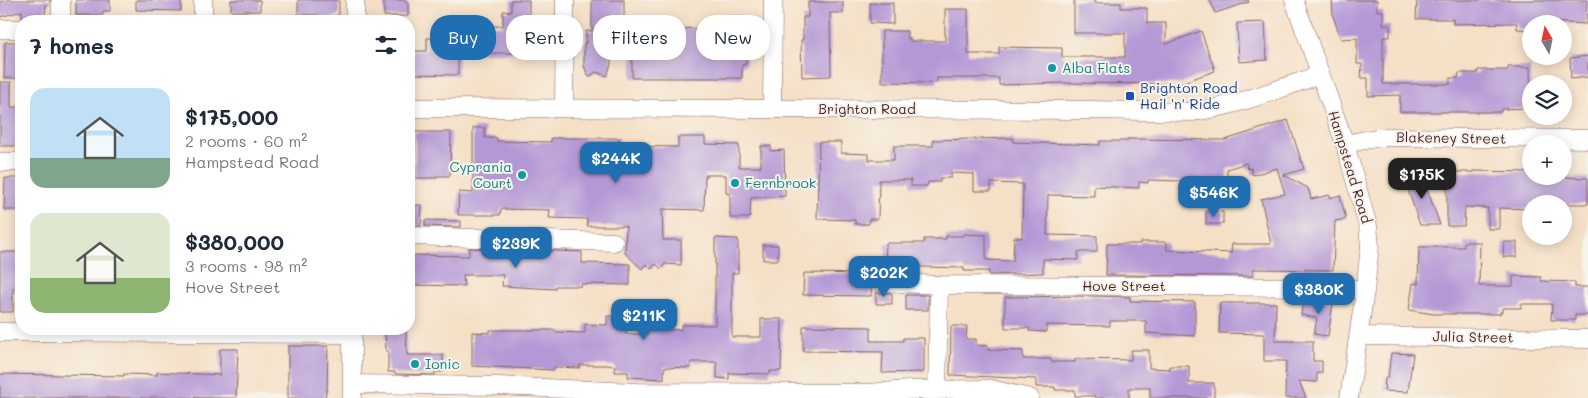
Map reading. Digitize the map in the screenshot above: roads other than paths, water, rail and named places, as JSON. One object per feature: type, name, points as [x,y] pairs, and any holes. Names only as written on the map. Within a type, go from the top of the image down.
[{"type":"street","points":[[61,0],[61,15]]},
{"type":"street","points":[[203,0],[203,15]]},
{"type":"street","points":[[355,0],[355,15]]},
{"type":"street","points":[[564,108],[565,0]]},
{"type":"street","points":[[772,109],[773,0]]},
{"type":"street","name":"Hampstead Road","points":[[1294,0],[1345,144],[1368,226],[1370,246],[1349,398]]},
{"type":"street","points":[[0,29],[15,29]]},
{"type":"street","name":"Brighton Road","points":[[415,108],[1192,112],[1247,99],[1320,75]]},
{"type":"street","name":"Blakeney Street","points":[[1345,144],[1381,137],[1588,139]]},
{"type":"street","points":[[0,162],[15,162]]},
{"type":"street","points":[[415,236],[614,242]]},
{"type":"street","name":"Hove Street","points":[[882,282],[938,285],[1344,287],[1365,291]]},
{"type":"street","points":[[937,394],[938,285]]},
{"type":"street","points":[[0,332],[15,332]]},
{"type":"street","points":[[352,335],[352,391],[637,392],[747,395],[937,394],[996,390],[1030,398]]},
{"type":"street","name":"Julia Street","points":[[1359,336],[1588,338]]},
{"type":"place","name":"Alba Flats","points":[[1052,68]]},
{"type":"place","name":"Brighton Road Hail 'n' Ride","points":[[1130,96]]},
{"type":"place","name":"Cyprania Court","points":[[522,175]]},
{"type":"place","name":"Fernbrook","points":[[735,183]]},
{"type":"place","name":"Ionic","points":[[415,364]]}]
